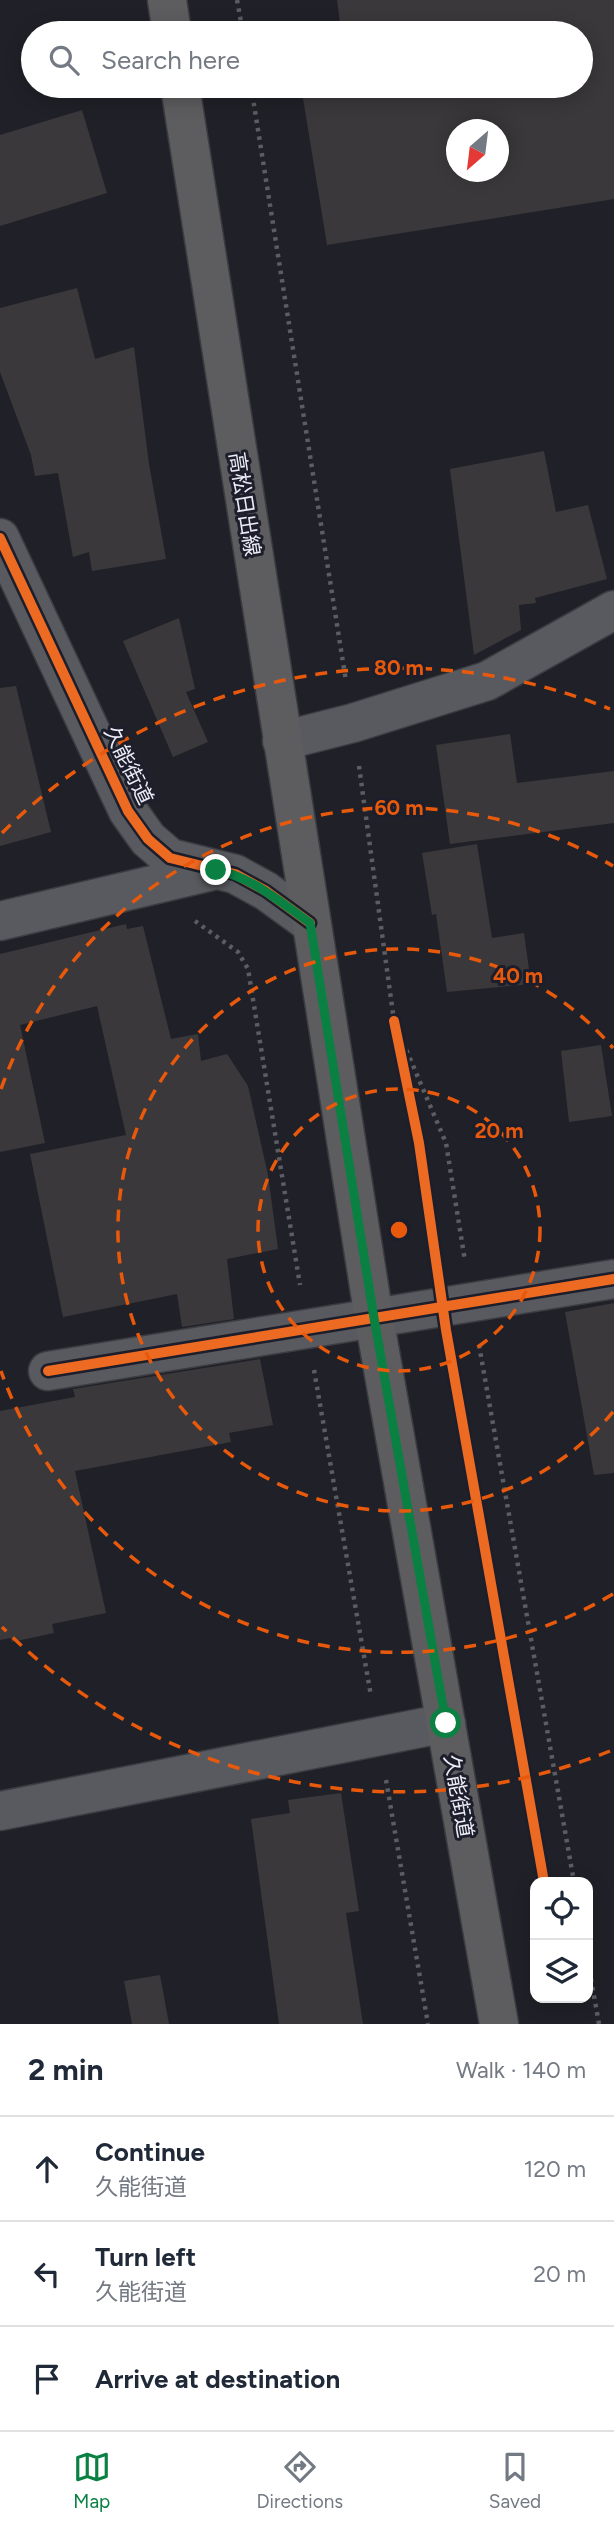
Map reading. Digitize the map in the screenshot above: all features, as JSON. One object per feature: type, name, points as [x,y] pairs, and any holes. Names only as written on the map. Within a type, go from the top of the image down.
[{"type":"main road","points":[[167,0],[170,21]]},
{"type":"main road","name":"高松日出線","points":[[182,98],[310,923]]},
{"type":"main road","name":"久能街道","points":[[310,923],[374,1318],[499,2024]]},
{"type":"street","name":"久能街道","points":[[0,538],[128,811],[148,839],[170,858],[235,874],[266,891],[310,923]]},
{"type":"street","points":[[282,741],[353,723],[487,681],[614,610]]},
{"type":"street","points":[[0,921],[216,870]]},
{"type":"street","points":[[48,1371],[614,1279]]},
{"type":"street","points":[[0,1811],[446,1723]]},
{"type":"path","points":[[237,0],[241,21]]},
{"type":"path","points":[[253,98],[353,723],[394,1021],[405,1075]]},
{"type":"path","points":[[189,916],[238,952],[248,969],[302,1293]]},
{"type":"path","points":[[394,1021],[446,1143],[467,1272]]},
{"type":"path","points":[[478,1337],[573,1877]]},
{"type":"path","points":[[313,1361],[372,1699]]},
{"type":"path","points":[[384,1767],[428,2024]]},
{"type":"path","points":[[593,1990],[599,2024]]},
{"type":"building","points":[[337,0],[614,0],[614,199],[327,245],[303,98],[593,98],[593,21],[340,21]]},
{"type":"building","points":[[82,110],[107,193],[0,226],[0,135]]},
{"type":"building","points":[[77,288],[95,359],[134,347],[149,464],[166,559],[92,571],[89,552],[73,557],[58,473],[35,476],[31,455],[0,372],[0,308]]},
{"type":"building","points":[[544,451],[556,512],[588,505],[607,579],[535,598],[536,603],[519,605],[521,630],[474,655],[450,469]]},
{"type":"building","points":[[179,618],[195,689],[186,692],[208,742],[173,757],[123,641]]},
{"type":"building","points":[[16,686],[51,832],[0,846],[0,688]]},
{"type":"building","points":[[510,734],[517,783],[614,771],[614,823],[450,844],[436,745]]},
{"type":"building","points":[[477,844],[492,938],[524,933],[531,984],[447,992],[436,914],[432,915],[422,853]]},
{"type":"building","points":[[126,924],[127,929],[143,926],[171,1039],[198,1034],[201,1061],[227,1054],[248,1086],[268,1175],[278,1249],[227,1259],[234,1319],[182,1327],[177,1294],[63,1317],[30,1154],[126,1135],[97,1006],[20,1025],[45,1143],[0,1152],[0,954]]},
{"type":"building","points":[[601,1045],[612,1116],[569,1122],[561,1051]]},
{"type":"building","points":[[614,1303],[614,1473],[594,1475],[565,1312]]},
{"type":"building","points":[[260,1359],[273,1425],[229,1433],[231,1442],[75,1471],[106,1613],[52,1624],[54,1633],[12,1642],[11,1638],[0,1640],[0,1411],[75,1397],[73,1389]]},
{"type":"building","points":[[341,1793],[359,1911],[346,1913],[363,2024],[279,2024],[251,1819],[290,1813],[288,1800]]},
{"type":"building","points":[[160,1975],[169,2024],[132,2024],[124,1981]]},
{"type":"cycle path","points":[[0,538],[128,811],[148,839],[170,858],[235,874],[266,891],[310,923]]},
{"type":"cycle path","points":[[394,1021],[419,1143],[446,1330],[543,1877]]},
{"type":"cycle path","points":[[48,1371],[614,1279]]},
{"type":"route","points":[[216,870],[235,874],[266,891],[310,923],[374,1318],[446,1723]]}]
